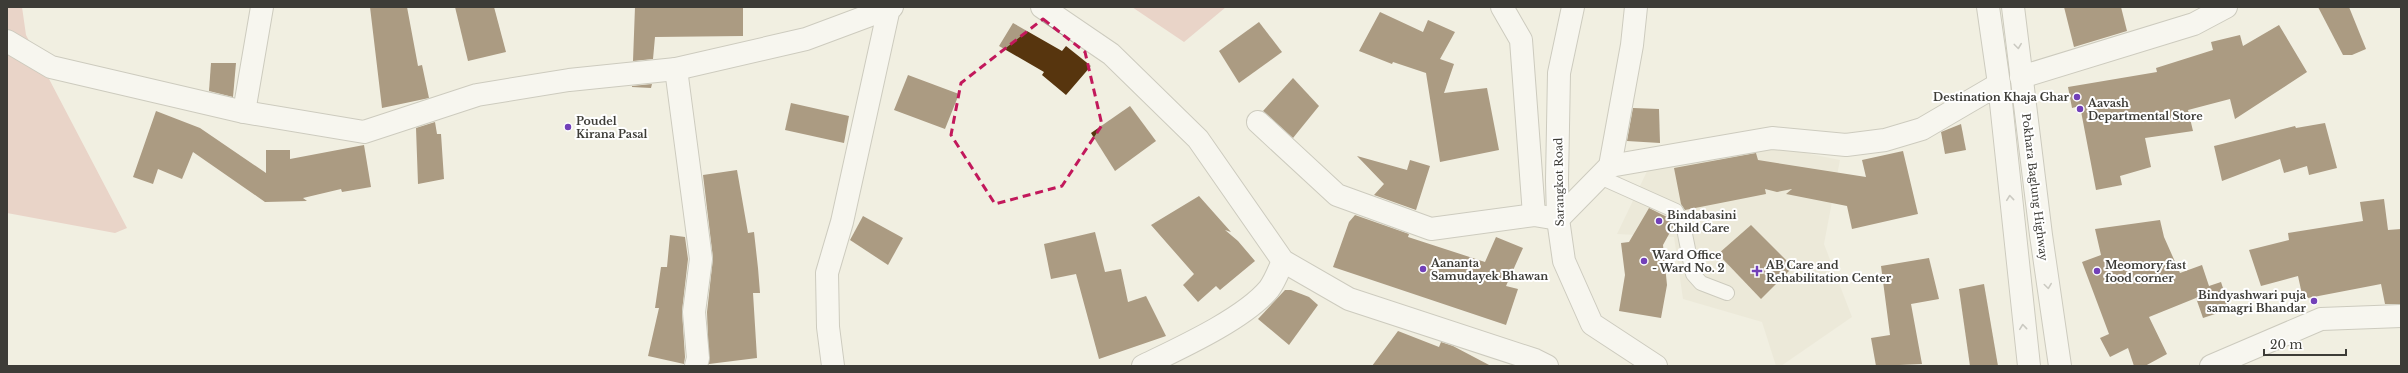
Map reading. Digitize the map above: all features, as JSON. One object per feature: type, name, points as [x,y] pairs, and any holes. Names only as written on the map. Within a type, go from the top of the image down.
[{"type":"main road","points":[[244,112],[262,7]]},
{"type":"main road","points":[[1042,7],[1111,54],[1198,139],[1283,261],[1349,299],[1535,360],[1547,366]]},
{"type":"main road","points":[[1502,7],[1521,40],[1534,215]]},
{"type":"main road","name":"Sarangkot Road","points":[[1573,7],[1559,72],[1558,219],[1564,261],[1592,324],[1656,366]]},
{"type":"main road","points":[[1258,122],[1338,195],[1431,229],[1534,215],[1558,219],[1605,172],[1632,45],[1636,7]]},
{"type":"main road","points":[[1988,7],[1999,84],[2029,366]]},
{"type":"main road","name":"Pokhara Baglung Highway","points":[[2013,7],[2060,366]]},
{"type":"main road","points":[[2021,77],[2194,24],[2226,7]]},
{"type":"main road","points":[[7,41],[50,67],[244,112],[364,132],[477,96],[569,80],[676,69],[806,38],[890,8]]},
{"type":"main road","points":[[833,366],[828,328],[827,273],[842,222],[890,8]]},
{"type":"main road","points":[[676,69],[701,259],[694,312],[698,358],[696,366]]},
{"type":"main road","points":[[1605,172],[1772,138],[1846,145],[1885,140],[1922,129],[1999,84]]},
{"type":"main road","points":[[1143,366],[1185,345],[1253,306],[1270,288],[1283,261]]},
{"type":"main road","points":[[2211,366],[2321,319],[2401,316]]},
{"type":"lane","points":[[1605,172],[1676,211],[1683,224],[1693,274],[1701,283],[1727,293]]},
{"type":"highlighted area","points":[[1043,19],[1085,52],[1102,125],[1062,186],[995,204],[951,135],[961,83]]},
{"type":"shaded area","points":[[7,7],[22,7],[26,35],[127,228],[115,233],[7,213]]},
{"type":"shaded area","points":[[1132,7],[1226,7],[1184,42]]},
{"type":"shaded area","name":"AB Care and Rehabilitation Center","points":[[1760,144],[1840,160],[1824,244],[1852,317],[1781,366],[1776,366],[1762,322],[1683,299],[1674,237],[1617,234],[1650,165]]},
{"type":"building","points":[[370,7],[407,7],[418,66],[422,65],[429,98],[382,108]]},
{"type":"building","points":[[455,7],[494,7],[506,52],[468,61]]},
{"type":"building","points":[[635,7],[743,7],[743,36],[655,37],[653,59],[633,61]]},
{"type":"building","points":[[2064,7],[2121,7],[2127,31],[2074,47]]},
{"type":"building","points":[[2318,7],[2349,7],[2366,49],[2352,55],[2343,55]]},
{"type":"building","points":[[1380,12],[1423,32],[1428,20],[1455,32],[1440,59],[1454,64],[1444,93],[1487,88],[1499,150],[1440,162],[1426,73],[1393,62],[1392,64],[1359,51]]},
{"type":"building","points":[[1259,22],[1282,52],[1239,83],[1219,51]]},
{"type":"building","points":[[1013,23],[1062,51],[1066,46],[1091,66],[1066,95],[1042,75],[1044,72],[999,46]]},
{"type":"building","points":[[2279,25],[2307,72],[2235,119],[2230,99],[2188,110],[2193,131],[2145,138],[2151,167],[2120,176],[2122,185],[2096,190],[2080,106],[2072,108],[2068,87],[2157,72],[2156,68],[2213,50],[2211,42],[2240,35],[2243,46]]},
{"type":"building","points":[[211,63],[236,63],[233,97],[209,91]]},
{"type":"building","points":[[908,75],[959,94],[945,129],[894,110]]},
{"type":"building","points":[[1293,78],[1319,106],[1293,138],[1263,111]]},
{"type":"building","points":[[652,84],[651,88],[632,87],[632,86]]},
{"type":"building","points":[[791,103],[849,116],[844,143],[785,130]]},
{"type":"building","points":[[1130,106],[1156,141],[1115,171],[1091,133]]},
{"type":"building","points":[[1633,108],[1659,109],[1660,143],[1627,141]]},
{"type":"building","points":[[156,111],[200,128],[266,173],[266,150],[290,150],[290,159],[364,145],[371,187],[342,192],[341,189],[303,198],[307,201],[265,202],[193,152],[182,179],[158,169],[153,184],[133,177]]},
{"type":"building","points":[[435,122],[437,134],[441,134],[444,179],[418,184],[416,128]]},
{"type":"building","points":[[2325,123],[2337,168],[2309,175],[2307,166],[2284,173],[2280,159],[2222,181],[2214,146],[2295,126],[2296,128]]},
{"type":"building","points":[[1961,124],[1966,150],[1945,154],[1941,132]]},
{"type":"building","points":[[1903,151],[1918,214],[1852,229],[1847,206],[1786,194],[1792,189],[1777,192],[1765,189],[1766,194],[1685,210],[1681,204],[1674,168],[1756,153],[1758,160],[1866,177],[1862,160]]},
{"type":"building","points":[[1357,156],[1407,170],[1410,160],[1430,166],[1416,210],[1374,195],[1384,184]]},
{"type":"building","points":[[737,170],[748,233],[754,232],[758,268],[760,293],[753,293],[757,358],[709,364],[707,312],[713,258],[703,175]]},
{"type":"building","points":[[1199,196],[1231,232],[1225,230],[1238,241],[1255,261],[1220,290],[1216,286],[1198,302],[1183,285],[1194,274],[1151,225]]},
{"type":"building","points":[[2384,199],[2388,230],[2401,229],[2401,304],[2385,304],[2381,284],[2303,299],[2298,276],[2261,286],[2249,250],[2289,240],[2288,233],[2363,221],[2360,202]]},
{"type":"building","points":[[1649,208],[1671,219],[1674,225],[1663,245],[1667,285],[1661,318],[1619,311],[1625,275],[1621,243],[1629,242]]},
{"type":"building","name":"Aananta Samudayek Bhawan","points":[[1355,215],[1409,234],[1408,237],[1485,262],[1496,237],[1523,248],[1506,286],[1518,289],[1506,325],[1333,267],[1349,222]]},
{"type":"building","points":[[863,216],[903,238],[888,265],[850,240]]},
{"type":"building","points":[[2160,220],[2164,237],[2180,273],[2202,265],[2209,286],[2221,282],[2230,309],[2203,318],[2196,298],[2149,317],[2167,354],[2145,366],[2134,366],[2128,348],[2110,357],[2100,338],[2109,334],[2082,262],[2101,255],[2095,229]]},
{"type":"building","points":[[1751,225],[1793,267],[1761,299],[1718,254]]},
{"type":"building","points":[[1095,232],[1105,272],[1121,269],[1128,302],[1146,296],[1166,336],[1099,359],[1076,274],[1051,279],[1044,244]]},
{"type":"building","points":[[670,235],[685,237],[688,259],[682,311],[685,357],[684,364],[648,356],[659,308],[655,308],[661,267],[667,267]]},
{"type":"building","points":[[1929,258],[1939,299],[1911,304],[1922,364],[1876,366],[1871,338],[1890,335],[1881,266]]},
{"type":"building","points":[[1984,284],[1998,366],[1970,366],[1959,289]]},
{"type":"building","points":[[1285,290],[1291,290],[1309,297],[1318,305],[1289,345],[1258,319]]},
{"type":"building","points":[[1398,331],[1439,347],[1441,342],[1453,346],[1491,366],[1372,366]]},
{"type":"place","name":"Destination Khaja Ghar","points":[[2077,97]]},
{"type":"place","name":"Aavash Departmental Store","points":[[2080,109]]},
{"type":"place","name":"Poudel Kirana Pasal","points":[[568,127]]},
{"type":"place","name":"Bindabasini Child Care","points":[[1659,221]]},
{"type":"place","name":"Ward Office - Ward No. 2","points":[[1644,261]]},
{"type":"place","name":"Aananta Samudayek Bhawan","points":[[1423,269]]},
{"type":"place","name":"AB Care and Rehabilitation Center","points":[[1757,271]]},
{"type":"place","name":"Meomory fast food corner","points":[[2097,271]]},
{"type":"place","name":"Bindyashwari puja samagri Bhandar","points":[[2314,301]]}]
